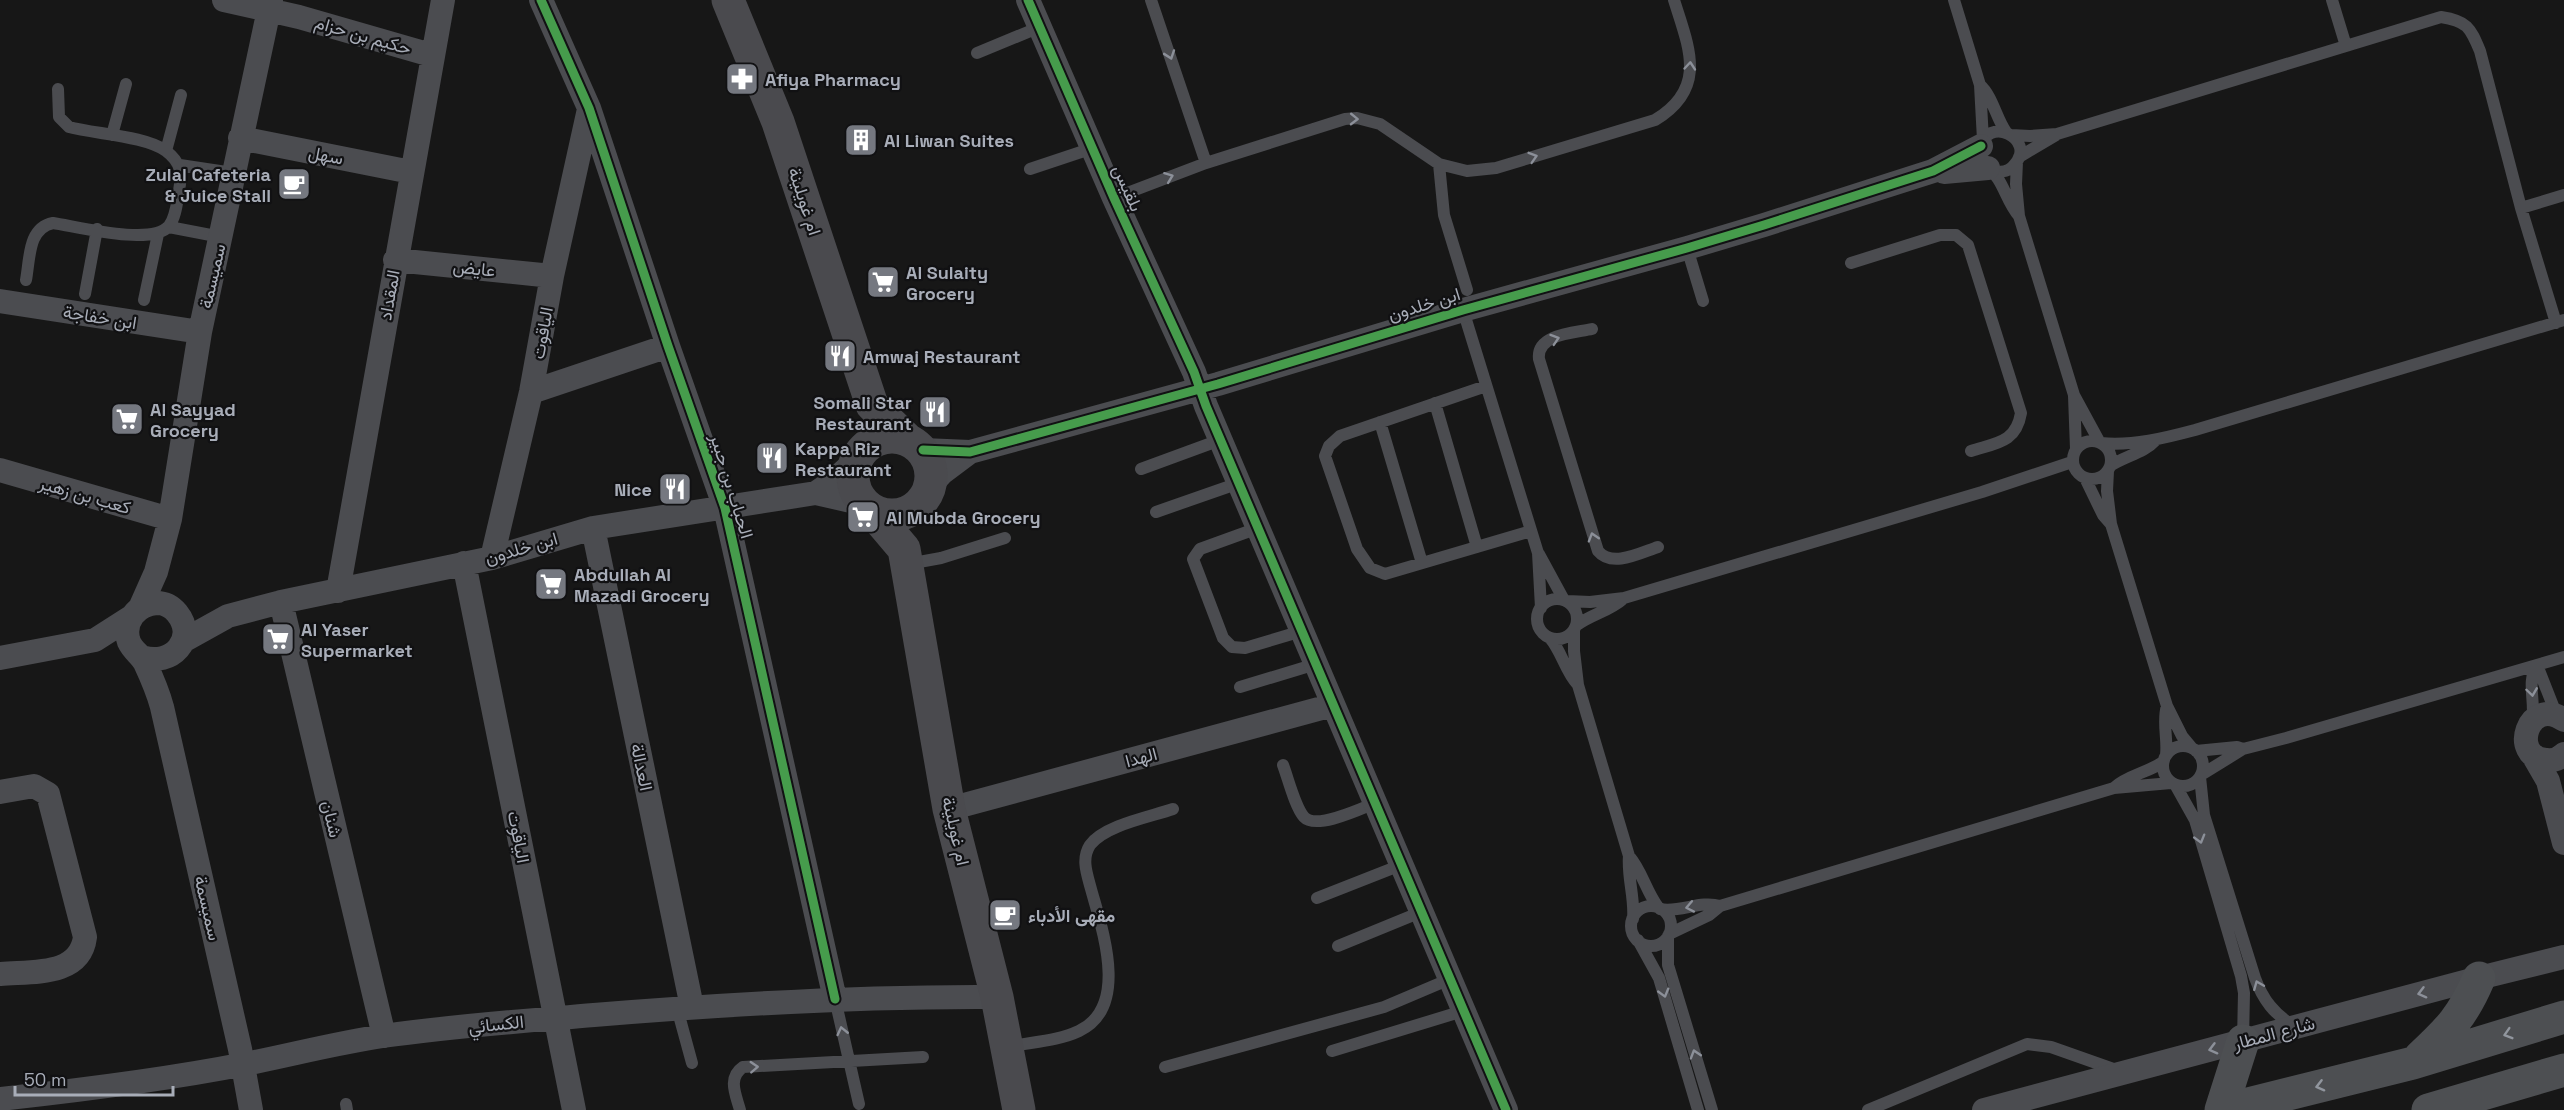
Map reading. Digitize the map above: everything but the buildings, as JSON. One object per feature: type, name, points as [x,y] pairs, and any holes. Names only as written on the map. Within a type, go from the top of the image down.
[{"type":"main road","points":[[2413,1063],[2451,1028],[2470,999],[2478,978]]},
{"type":"main road","points":[[2223,1110],[2413,1063],[2564,1017]]},
{"type":"main road","points":[[2223,1110],[2244,1041]]},
{"type":"main road","points":[[2428,1110],[2564,1070]]},
{"type":"street","name":"حكيم بن حزام","points":[[224,0],[271,6],[299,17],[431,55]]},
{"type":"street","name":"المقداد","points":[[338,591],[431,55],[443,0]]},
{"type":"street","name":"الحباب بن جبير","points":[[541,0],[589,108],[668,346],[725,508],[835,999]]},
{"type":"street","name":"ام غويلينة","points":[[728,0],[778,122],[872,405],[914,444]]},
{"type":"street","name":"بلقيس","points":[[1028,0],[1114,198],[1194,372],[1220,440],[1506,1110]]},
{"type":"street","name":"سميسمة","points":[[136,612],[162,554],[170,519],[200,332],[240,138],[271,6]]},
{"type":"street","name":"الياقوت","points":[[492,558],[531,392],[552,276],[589,108]]},
{"type":"street","name":"سهل","points":[[240,138],[411,172]]},
{"type":"street","name":"ابن خلدون","points":[[926,493],[942,473],[970,452],[1199,390],[1465,300],[1687,248],[1986,156]]},
{"type":"street","name":"عايض","points":[[395,260],[552,276]]},
{"type":"street","name":"ابن خفاجة","points":[[0,302],[200,332]]},
{"type":"street","points":[[531,392],[668,346]]},
{"type":"street","name":"ام غويلينة","points":[[859,455],[872,405]]},
{"type":"street","points":[[816,493],[859,455],[884,438],[891,436],[914,444],[931,467],[926,493],[905,556]]},
{"type":"street","name":"ابن خلدون","points":[[914,444],[970,452]]},
{"type":"street","points":[[859,455],[852,476],[855,491],[905,556]]},
{"type":"street","name":"كعب بن زهير","points":[[0,470],[170,519]]},
{"type":"street","name":"ابن خلدون","points":[[178,647],[228,616],[492,558],[593,528],[816,493],[867,507]]},
{"type":"street","points":[[867,507],[884,515],[898,515],[912,511],[926,493]]},
{"type":"street","name":"العدالة","points":[[593,528],[684,1008]]},
{"type":"street","name":"سميسمة","points":[[162,554],[172,609]]},
{"type":"street","name":"ام غويلينة","points":[[905,556],[949,809],[997,997],[1019,1110]]},
{"type":"street","name":"الياقوت","points":[[464,563],[574,1110]]},
{"type":"street","points":[[0,658],[95,640],[136,612],[160,603],[172,609],[182,619],[184,630],[178,647],[163,659],[153,660],[95,640]]},
{"type":"street","name":"شنان","points":[[281,603],[384,1036]]},
{"type":"street","name":"ابن خلدون","points":[[172,609],[228,616]]},
{"type":"street","points":[[136,612],[128,628],[128,639],[138,653]]},
{"type":"street","name":"سميسمة","points":[[162,707],[178,647]]},
{"type":"street","name":"سميسمة","points":[[138,653],[162,707],[243,1065],[251,1110]]},
{"type":"street","name":"الهدا","points":[[949,809],[1333,705]]},
{"type":"street","points":[[2562,719],[2541,715],[2532,721],[2525,738],[2527,748],[2548,781],[2564,843]]},
{"type":"street","points":[[2533,755],[2542,760],[2551,760],[2564,754]]},
{"type":"street","points":[[2564,765],[2564,793]]},
{"type":"street","points":[[0,792],[34,786],[48,794],[85,937],[84,948],[78,958],[69,965],[0,974]]},
{"type":"street","name":"شارع المطار","points":[[1984,1110],[2564,957]]},
{"type":"street","name":"الكسائي","points":[[0,1099],[81,1100],[318,1047],[384,1036],[556,1018],[835,999],[997,997]]},
{"type":"lane","points":[[1151,0],[1206,163]]},
{"type":"lane","points":[[1114,198],[1206,163],[1334,121],[1356,118],[1380,124],[1391,129],[1440,164],[1467,171],[1496,168],[1655,120],[1664,115],[1680,99],[1691,68],[1691,56],[1674,0]]},
{"type":"lane","points":[[1954,0],[1980,86],[1986,156],[2019,216]]},
{"type":"lane","points":[[2332,0],[2346,46]]},
{"type":"lane","points":[[1986,156],[1993,132],[2030,136],[2057,134],[2441,17],[2458,20],[2470,29],[2480,51],[2521,208],[2560,321],[2156,440],[2124,444],[2088,441],[2076,449]]},
{"type":"lane","points":[[977,53],[1040,27]]},
{"type":"lane","points":[[112,135],[126,84]]},
{"type":"lane","points":[[1980,86],[1988,94],[1996,116],[2019,144],[2016,184],[2019,216],[2074,394],[2100,442],[2109,450],[2107,491],[2111,524],[2167,706],[2182,736],[2203,762],[2200,776],[2204,815],[2257,984],[2274,1012],[2296,1028]]},
{"type":"lane","points":[[58,89],[57,110],[63,122],[69,127],[156,146],[166,151],[180,165],[182,174],[174,217],[163,230],[144,300]]},
{"type":"lane","points":[[166,151],[181,95]]},
{"type":"lane","points":[[1986,156],[2004,171],[2057,134]]},
{"type":"lane","points":[[1030,169],[1093,148]]},
{"type":"lane","points":[[1440,164],[1444,215],[1486,386],[1538,553],[1541,608],[1538,625],[1541,631],[1556,644],[1570,676],[1578,685]]},
{"type":"lane","points":[[180,165],[233,173]]},
{"type":"lane","points":[[2521,208],[2564,195]]},
{"type":"lane","points":[[26,280],[32,241],[40,228],[53,223],[138,237],[163,230],[221,237]]},
{"type":"lane","points":[[85,294],[97,229]]},
{"type":"lane","points":[[1851,263],[1940,235],[1956,236],[1968,245],[2021,413],[2015,432],[2008,439],[1971,451]]},
{"type":"lane","points":[[1687,248],[1703,301]]},
{"type":"lane","points":[[1592,329],[1547,340],[1540,348],[1539,359],[1598,551],[1606,558],[1616,560],[1658,547]]},
{"type":"lane","points":[[1486,386],[1340,435],[1329,446],[1325,456],[1357,549],[1370,568],[1385,574],[1531,531]]},
{"type":"lane","points":[[2074,394],[2076,449],[2072,462],[2076,472],[2085,478],[2095,479],[2127,456],[2148,448],[2156,440]]},
{"type":"lane","points":[[1435,403],[1477,547]]},
{"type":"lane","points":[[1380,422],[1422,563]]},
{"type":"lane","points":[[1141,469],[1220,440]]},
{"type":"lane","points":[[1541,608],[1548,601],[1590,602],[1624,598],[1983,492],[2072,462]]},
{"type":"lane","points":[[2085,478],[2103,515],[2111,524]]},
{"type":"lane","points":[[1156,512],[1239,483]]},
{"type":"lane","points":[[1258,528],[1200,549],[1193,559],[1223,638],[1232,646],[1245,648],[1302,631]]},
{"type":"lane","points":[[905,556],[941,558],[1005,538]]},
{"type":"lane","points":[[1538,553],[1565,601],[1575,609],[1574,651],[1578,685],[1629,856],[1647,892],[1670,919],[1668,965],[1712,1110]]},
{"type":"lane","points":[[1550,638],[1566,638],[1593,615],[1614,606],[1624,598]]},
{"type":"lane","points":[[1638,940],[1650,946],[1657,945],[1669,935],[1709,915],[1720,906],[2114,788],[2190,785],[2200,776],[2243,749],[2414,702],[2564,657]]},
{"type":"lane","points":[[1240,687],[1316,664]]},
{"type":"lane","points":[[2537,665],[2562,719]]},
{"type":"lane","points":[[2532,721],[2534,706],[2531,679],[2537,665]]},
{"type":"lane","points":[[2167,706],[2164,774],[2174,784],[2195,820],[2241,976],[2244,993],[2244,1041]]},
{"type":"lane","points":[[2114,788],[2121,781],[2142,774],[2175,747],[2194,749],[2237,747],[2243,749]]},
{"type":"lane","points":[[1283,765],[1302,815],[1310,821],[1321,822],[1375,803]]},
{"type":"lane","points":[[1007,1047],[1079,1031],[1089,1025],[1104,1008],[1109,978],[1100,922],[1084,864],[1089,846],[1104,832],[1173,809]]},
{"type":"lane","points":[[1629,856],[1628,869],[1633,895],[1632,931],[1659,978],[1698,1110]]},
{"type":"lane","points":[[1317,898],[1401,865]]},
{"type":"lane","points":[[1633,919],[1646,907],[1672,910],[1708,904],[1720,906]]},
{"type":"lane","points":[[1338,946],[1421,912]]},
{"type":"lane","points":[[1165,1067],[1384,1007],[1450,979]]},
{"type":"lane","points":[[835,999],[859,1104]]},
{"type":"lane","points":[[684,1008],[692,1064]]},
{"type":"lane","points":[[1332,1051],[1463,1011]]},
{"type":"lane","points":[[1868,1110],[2027,1044],[2067,1051],[2125,1073]]},
{"type":"lane","points":[[740,1110],[733,1082],[734,1076],[743,1067],[923,1057]]},
{"type":"cycle path","points":[[541,0],[589,108],[668,346],[725,508],[835,999]]},
{"type":"cycle path","points":[[1028,0],[1114,198],[1194,372],[1206,406],[1506,1110]]},
{"type":"cycle path","points":[[923,450],[970,452],[1218,384],[1463,310],[1764,225],[1933,171],[1981,146]]},
{"type":"place","name":"Afiya Pharmacy","points":[[742,79]]},
{"type":"place","name":"Al Liwan Suites","points":[[861,140]]},
{"type":"place","name":"Zulal Cafeteria & Juice Stall","points":[[294,184]]},
{"type":"place","name":"Al Sulaity Grocery","points":[[883,282]]},
{"type":"place","name":"Amwaj Restaurant","points":[[840,356]]},
{"type":"place","name":"Somali Star Restaurant","points":[[935,412]]},
{"type":"place","name":"Al Sayyad Grocery","points":[[127,419]]},
{"type":"place","name":"Kappa Riz Restaurant","points":[[772,458]]},
{"type":"place","name":"Nice","points":[[675,489]]},
{"type":"place","name":"Al Mubda Grocery","points":[[863,517]]},
{"type":"place","name":"Abdullah Al Mazadi Grocery","points":[[551,584]]},
{"type":"place","name":"Al Yaser Supermarket","points":[[278,639]]},
{"type":"place","name":"مقهى الأدباء","points":[[1005,915]]}]
